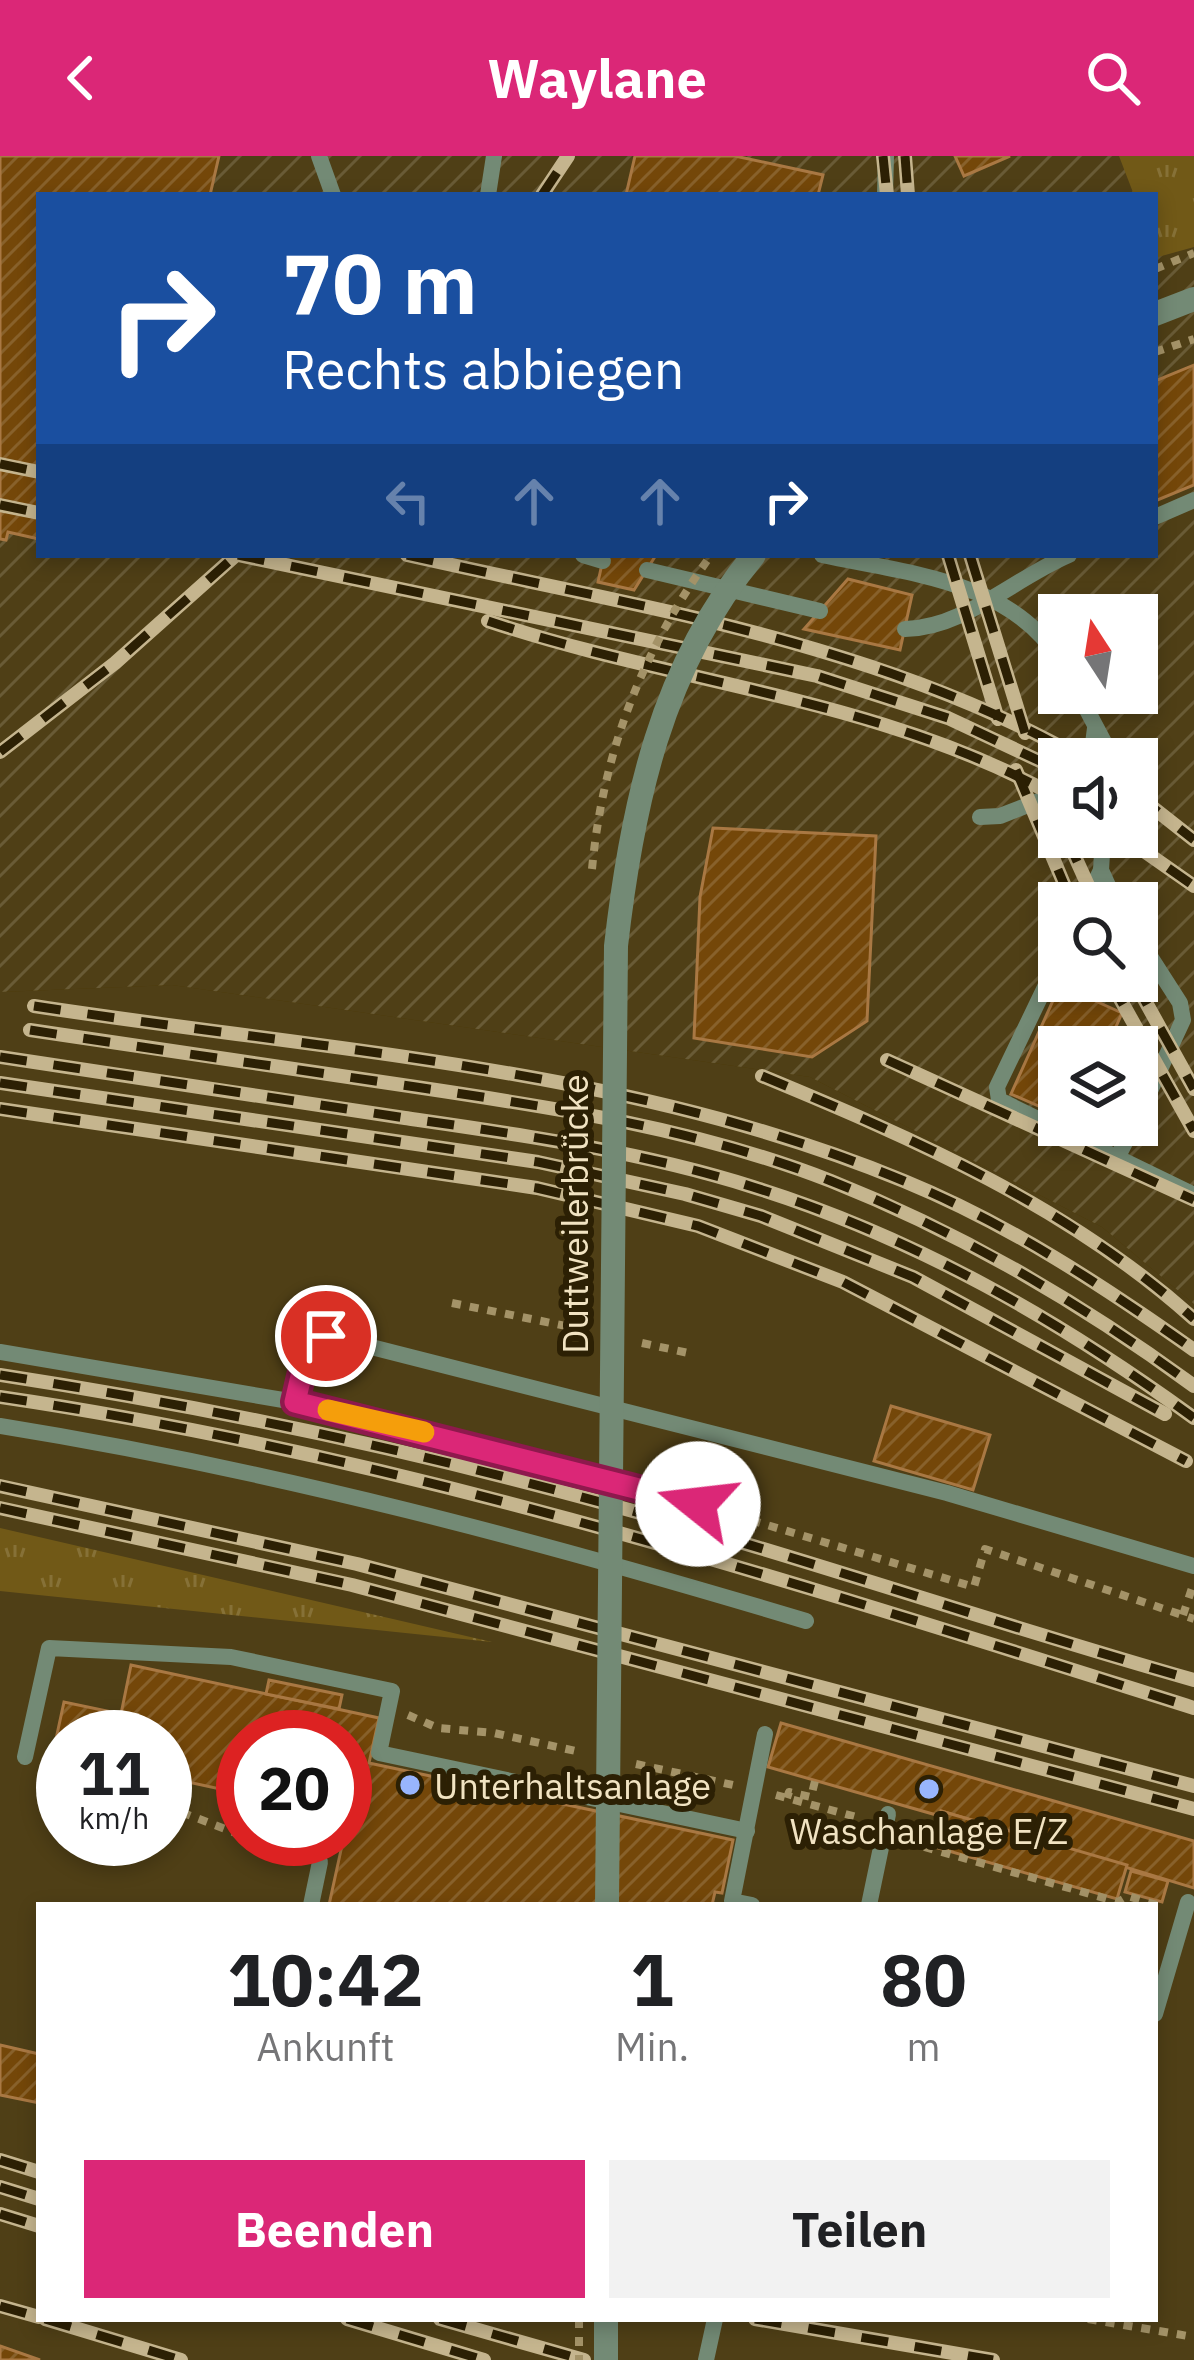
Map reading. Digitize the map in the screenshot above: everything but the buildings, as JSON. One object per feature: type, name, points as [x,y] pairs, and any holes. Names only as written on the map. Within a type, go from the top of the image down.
[{"type":"street","points":[[1158,313],[1192,299]]},
{"type":"street","name":"Duttweilerbrücke","points":[[608,1902],[616,946],[638,795],[658,726],[694,647],[752,558]]},
{"type":"street","points":[[606,2322],[606,2360]]},
{"type":"lane","points":[[319,156],[332,192]]},
{"type":"lane","points":[[488,192],[494,156]]},
{"type":"lane","points":[[885,192],[886,156]]},
{"type":"lane","points":[[1158,516],[1194,500]]},
{"type":"lane","points":[[593,558],[603,561]]},
{"type":"lane","points":[[834,558],[988,598],[1038,633]]},
{"type":"lane","points":[[904,629],[947,623],[1063,558]]},
{"type":"lane","points":[[647,570],[820,611]]},
{"type":"lane","points":[[1088,714],[1101,738]]},
{"type":"lane","points":[[1094,738],[1095,728]]},
{"type":"lane","points":[[980,818],[1000,816],[1038,801]]},
{"type":"lane","points":[[1095,882],[1102,858]]},
{"type":"lane","points":[[1101,870],[1106,882]]},
{"type":"lane","points":[[1158,969],[1180,1003],[1184,1020],[1158,1074]]},
{"type":"lane","points":[[1039,1002],[997,1096],[1005,1106],[1194,1195]]},
{"type":"lane","points":[[1117,1158],[1123,1146]]},
{"type":"lane","points":[[295,1402],[308,1346],[316,1338],[332,1337],[947,1493],[1194,1566]]},
{"type":"lane","points":[[0,1352],[295,1402],[698,1504]]},
{"type":"lane","points":[[0,1426],[202,1462],[412,1509],[806,1621]]},
{"type":"lane","points":[[25,1757],[49,1648],[231,1657],[392,1691],[379,1753],[747,1832]]},
{"type":"lane","points":[[737,1902],[732,1901],[765,1734]]},
{"type":"lane","points":[[870,1902],[885,1825]]},
{"type":"lane","points":[[312,1902],[319,1866]]},
{"type":"lane","points":[[1158,2004],[1187,1908]]},
{"type":"lane","points":[[706,2360],[714,2322]]},
{"type":"path","points":[[1158,268],[1194,253]]},
{"type":"path","points":[[1158,351],[1194,339]]},
{"type":"path","points":[[452,1303],[573,1327],[572,1336]]},
{"type":"path","points":[[698,1504],[974,1586],[986,1550],[1194,1619]]},
{"type":"path","points":[[1183,1615],[1194,1584]]},
{"type":"path","points":[[388,1711],[438,1728],[494,1733],[601,1757]]},
{"type":"path","points":[[623,1761],[885,1825],[1118,1902],[1128,1896],[1158,1902]]},
{"type":"path","points":[[787,1798],[789,1792],[811,1797],[815,1781]]},
{"type":"path","points":[[1158,1902],[1187,1908]]},
{"type":"path","points":[[579,2322],[579,2360]]},
{"type":"path","points":[[1106,2322],[1194,2337]]},
{"type":"shaded area","points":[[0,156],[1194,156],[1194,1304],[1102,1227],[810,1077],[172,985],[0,992]]},
{"type":"shaded area","points":[[172,985],[810,1077],[1102,1227],[1194,1304],[1194,2360],[0,2360],[0,992]]},
{"type":"green space","points":[[1119,156],[1194,156],[1194,247],[1158,257],[1158,192],[1133,192]]},
{"type":"green space","points":[[0,1528],[492,1642],[0,1591]]},
{"type":"railway","points":[[544,192],[568,156]]},
{"type":"railway","points":[[883,156],[887,192]]},
{"type":"railway","points":[[905,156],[908,192]]},
{"type":"railway","points":[[0,464],[36,471]]},
{"type":"railway","points":[[0,505],[36,512]]},
{"type":"railway","points":[[0,752],[115,663],[233,558]]},
{"type":"railway","points":[[252,558],[817,676],[948,718],[1038,760]]},
{"type":"railway","points":[[421,558],[667,611],[839,656],[1004,718],[1043,738]]},
{"type":"railway","points":[[949,558],[998,719]]},
{"type":"railway","points":[[971,558],[1025,733]]},
{"type":"railway","points":[[488,621],[850,715],[922,737],[1038,788]]},
{"type":"railway","points":[[1016,770],[1063,882]]},
{"type":"railway","points":[[1158,812],[1194,840]]},
{"type":"railway","points":[[1076,858],[1086,882]]},
{"type":"railway","points":[[1154,858],[1194,886]]},
{"type":"railway","points":[[1122,1002],[1194,1131]]},
{"type":"railway","points":[[1146,1002],[1194,1089]]},
{"type":"railway","points":[[34,1006],[365,1051],[584,1087],[799,1143],[904,1181],[981,1216],[1089,1279],[1194,1350]]},
{"type":"railway","points":[[30,1030],[574,1112],[730,1147],[880,1201],[974,1247],[1064,1298],[1194,1386]]},
{"type":"railway","points":[[0,1057],[537,1138],[667,1163],[753,1187],[871,1230],[983,1284],[1090,1347],[1194,1418]]},
{"type":"railway","points":[[887,1060],[1194,1200]]},
{"type":"railway","points":[[762,1076],[934,1151],[1043,1209],[1146,1279],[1194,1319]]},
{"type":"railway","points":[[0,1083],[538,1162],[685,1194],[761,1216],[913,1277],[1165,1414]]},
{"type":"railway","points":[[0,1109],[537,1188],[698,1226],[843,1282],[1186,1461]]},
{"type":"railway","points":[[0,1375],[141,1398],[490,1473],[719,1536],[1194,1680]]},
{"type":"railway","points":[[0,1397],[304,1453],[454,1489],[751,1571],[1194,1708]]},
{"type":"railway","points":[[0,1486],[357,1564],[1194,1786]]},
{"type":"railway","points":[[0,1508],[352,1585],[1194,1809]]},
{"type":"railway","points":[[0,2160],[36,2171]]},
{"type":"railway","points":[[0,2187],[36,2198]]},
{"type":"railway","points":[[0,2214],[36,2225]]},
{"type":"railway","points":[[0,2306],[36,2316]]},
{"type":"railway","points":[[55,2322],[181,2360]]},
{"type":"railway","points":[[357,2322],[484,2360]]},
{"type":"railway","points":[[451,2322],[584,2360]]},
{"type":"railway","points":[[772,2322],[993,2360]]},
{"type":"slow traffic","points":[[328,1410],[424,1432]]},
{"type":"place","name":"Unterhaltsanlage","points":[[410,1785]]},
{"type":"place","name":"Waschanlage E/Z","points":[[929,1789]]},
{"type":"route","points":[[326,1336],[308,1346],[295,1402],[698,1504]]}]
